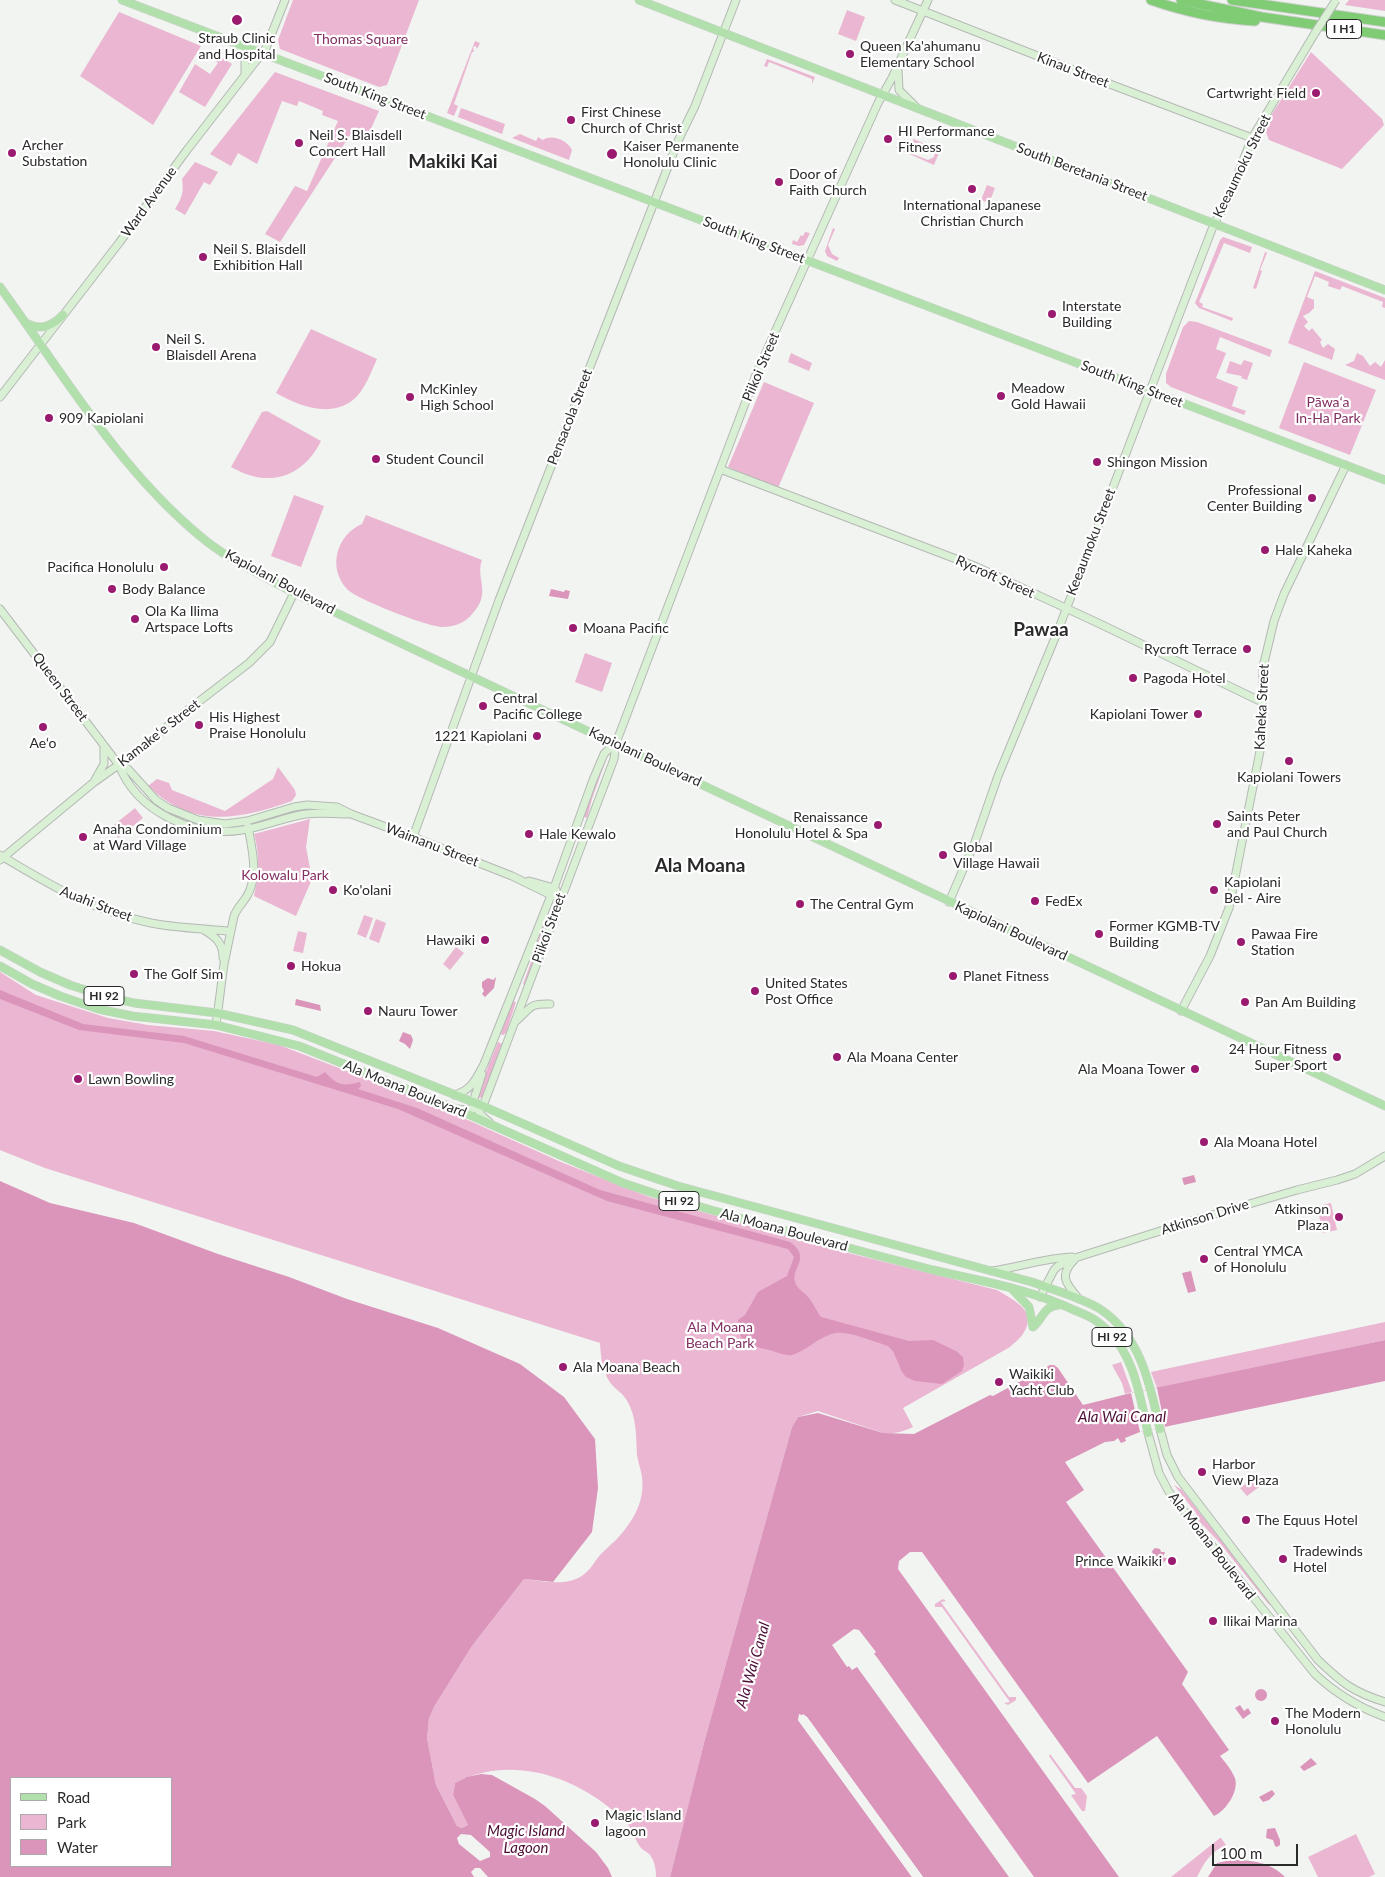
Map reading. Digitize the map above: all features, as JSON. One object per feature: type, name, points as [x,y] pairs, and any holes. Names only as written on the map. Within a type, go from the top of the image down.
[{"type":"highway","points":[[1151,0],[1180,10],[1227,19],[1304,23]]},
{"type":"highway","name":"I H1","points":[[1181,0],[1222,10],[1385,35]]},
{"type":"highway","name":"I H1","points":[[1232,0],[1385,22]]},
{"type":"highway","points":[[1274,0],[1290,8]]},
{"type":"main road","name":"South King Street","points":[[122,0],[1385,480]]},
{"type":"main road","name":"South Beretania Street","points":[[639,0],[1385,290]]},
{"type":"main road","name":"Kapiolani Boulevard","points":[[0,287],[40,345],[145,483],[174,513],[212,546],[264,577],[294,593],[616,742],[950,902],[1385,1106]]},
{"type":"main road","points":[[24,322],[36,327],[44,327],[52,325],[63,315]]},
{"type":"main road","name":"Ala Moana Boulevard","points":[[0,950],[40,972],[101,996],[134,1003],[217,1013],[293,1030],[454,1095],[619,1166],[678,1186],[991,1271],[1046,1287],[1080,1300],[1098,1308],[1115,1321],[1137,1350],[1149,1380],[1160,1429]]},
{"type":"main road","name":"Ala Moana Boulevard","points":[[0,966],[32,984],[98,1009],[132,1016],[216,1025],[299,1046],[456,1109],[623,1183],[656,1194],[869,1254],[1040,1297],[1064,1305],[1095,1320],[1127,1356],[1138,1388],[1148,1433]]},
{"type":"main road","points":[[1012,1290],[1029,1307],[1033,1327],[1038,1323],[1045,1310],[1052,1306],[1064,1305]]},
{"type":"street","name":"Ward Avenue","points":[[0,397],[119,243],[268,44],[285,0]]},
{"type":"street","name":"Pensacola Street","points":[[413,837],[499,600],[678,141],[695,106],[736,0]]},
{"type":"street","name":"Kinau Street","points":[[895,0],[1252,138]]},
{"type":"street","name":"Piikoi Street","points":[[477,1106],[514,1023],[614,759],[616,742],[757,372],[928,0]]},
{"type":"street","name":"Keeaumoku Street","points":[[950,902],[975,842],[998,776],[1066,608],[1214,224],[1228,199],[1252,138],[1336,0]]},
{"type":"street","points":[[234,42],[245,59],[245,73]]},
{"type":"street","points":[[899,64],[899,90],[918,108]]},
{"type":"street","name":"Kaheka Street","points":[[1181,1011],[1210,956],[1229,908],[1262,741],[1265,658],[1278,610],[1346,465]]},
{"type":"street","name":"Rycroft Street","points":[[720,470],[977,567],[1262,702]]},
{"type":"street","name":"Kamakeʻe Street","points":[[1,857],[93,783],[250,663],[270,642],[294,593]]},
{"type":"street","name":"Queen Street","points":[[0,609],[119,765],[130,783],[145,801],[164,816],[178,823],[209,831],[226,832],[247,825],[308,814],[351,814]]},
{"type":"street","name":"Piikoi Street","points":[[454,1095],[464,1092],[472,1086],[484,1064],[554,888],[604,754],[616,742]]},
{"type":"street","points":[[93,783],[104,764],[106,753],[104,746]]},
{"type":"street","name":"Waimanu Street","points":[[351,814],[512,876],[551,895],[561,896]]},
{"type":"street","points":[[216,1025],[224,964],[234,916],[236,910],[247,897],[252,879],[254,862],[247,825]]},
{"type":"street","name":"Auahi Street","points":[[1,857],[54,887],[105,910],[152,923],[231,931]]},
{"type":"street","name":"Waimanu Street","points":[[512,876],[554,888]]},
{"type":"street","points":[[554,888],[561,896]]},
{"type":"street","points":[[201,929],[218,940],[223,952],[224,964]]},
{"type":"street","points":[[514,1023],[530,1007],[537,1003],[550,1004]]},
{"type":"street","name":"Piikoi Street","points":[[477,1106],[484,1064]]},
{"type":"street","points":[[456,1109],[477,1106],[496,1127]]},
{"type":"street","name":"Atkinson Drive","points":[[1040,1297],[1049,1278],[1058,1266],[1078,1257],[1198,1219],[1337,1180],[1355,1174],[1385,1156]]},
{"type":"street","points":[[991,1271],[1015,1268],[1051,1258],[1078,1257]]},
{"type":"street","points":[[1078,1257],[1068,1266],[1064,1274],[1066,1282],[1080,1300]]},
{"type":"street","name":"Ala Moana Boulevard","points":[[1160,1429],[1167,1454],[1178,1477],[1318,1660],[1343,1684],[1365,1696],[1385,1702]]},
{"type":"street","name":"Ala Moana Boulevard","points":[[1148,1433],[1159,1473],[1169,1492],[1315,1674],[1341,1696],[1363,1709],[1385,1717]]},
{"type":"green space","name":"Thomas Square","points":[[293,0],[419,0],[387,85],[379,87],[280,49],[278,40]]},
{"type":"green space","points":[[1349,0],[1385,0],[1385,11],[1345,5]]},
{"type":"green space","points":[[847,10],[865,17],[856,41],[838,34]]},
{"type":"green space","points":[[119,12],[201,46],[153,125],[80,76]]},
{"type":"green space","points":[[475,41],[480,43],[477,49],[476,46],[473,47],[474,52],[472,52],[454,104],[458,106],[454,116],[447,113]]},
{"type":"green space","points":[[209,50],[232,64],[205,107],[179,92],[195,64],[210,74],[218,63],[206,55]]},
{"type":"green space","name":"Cartwright Field","points":[[1311,52],[1382,119],[1384,125],[1342,169],[1269,140],[1264,127]]},
{"type":"green space","points":[[767,59],[815,77],[812,84],[812,79],[769,62],[767,67],[764,66]]},
{"type":"green space","points":[[275,72],[379,111],[369,133],[354,129],[280,242],[265,234],[295,186],[307,191],[338,121],[322,115],[323,111],[299,101],[297,106],[282,101],[257,164],[238,153],[231,166],[210,154]]},
{"type":"green space","points":[[461,108],[505,124],[502,134],[458,117]]},
{"type":"green space","points":[[520,134],[536,141],[538,137],[543,140],[555,138],[567,143],[572,150],[569,160],[512,138]]},
{"type":"green space","points":[[913,139],[931,149],[927,151],[916,147]]},
{"type":"green space","points":[[898,145],[903,146],[902,150],[928,160],[934,157],[935,153],[940,150],[934,165],[896,148]]},
{"type":"green space","points":[[195,162],[218,172],[210,185],[204,182],[185,215],[175,209],[182,195],[182,179]]},
{"type":"green space","points":[[987,185],[995,188],[989,203],[981,200]]},
{"type":"green space","points":[[833,228],[835,229],[828,245],[832,254],[839,258],[837,261],[827,256],[825,251]]},
{"type":"green space","points":[[805,232],[810,233],[804,245],[792,244],[793,240],[797,242]]},
{"type":"green space","points":[[1223,237],[1252,247],[1250,253],[1224,243],[1199,302],[1203,304],[1202,307],[1233,318],[1232,321],[1199,308],[1195,303],[1220,240]]},
{"type":"green space","points":[[1265,252],[1267,253],[1260,270],[1262,271],[1256,289],[1253,288]]},
{"type":"green space","points":[[1315,271],[1385,298],[1385,308],[1382,307],[1383,302],[1342,286],[1340,290],[1328,286],[1329,282],[1315,276],[1307,297],[1314,300],[1314,308],[1303,316],[1308,322],[1304,326],[1309,331],[1312,328],[1322,340],[1320,342],[1323,348],[1328,344],[1335,349],[1332,360],[1288,343]]},
{"type":"green space","points":[[1189,321],[1197,322],[1272,350],[1270,357],[1220,337],[1216,349],[1226,353],[1216,378],[1238,387],[1232,406],[1246,411],[1244,415],[1171,387],[1166,383],[1166,374],[1183,327]]},
{"type":"green space","points":[[311,329],[377,359],[361,391],[353,400],[344,405],[325,409],[314,408],[304,406],[276,393]]},
{"type":"green space","points":[[791,353],[812,363],[809,371],[788,362]]},
{"type":"green space","points":[[1357,353],[1363,356],[1370,366],[1375,362],[1381,367],[1385,360],[1385,380],[1345,365],[1354,361]]},
{"type":"green space","points":[[1244,360],[1253,363],[1247,380],[1241,378],[1242,376],[1226,373],[1230,361],[1241,365]]},
{"type":"green space","name":"Pāwaʻa In-Ha Park","points":[[1304,362],[1376,390],[1350,455],[1279,428]]},
{"type":"green space","points":[[764,382],[814,403],[778,488],[728,467]]},
{"type":"green space","points":[[267,411],[321,441],[304,464],[282,476],[270,478],[258,477],[231,467],[262,412]]},
{"type":"green space","points":[[294,495],[324,506],[301,567],[271,556]]},
{"type":"green space","points":[[366,515],[482,560],[480,567],[481,599],[479,605],[470,616],[456,625],[447,627],[435,626],[379,606],[348,590],[338,572],[336,563],[337,553],[346,536],[362,524]]},
{"type":"green space","points":[[585,653],[612,663],[602,692],[575,682]]},
{"type":"green space","points":[[608,754],[587,818],[582,816]]},
{"type":"green space","points":[[278,767],[295,790],[296,795],[292,801],[253,813],[235,816],[199,815],[165,800],[148,786],[157,779],[169,783],[172,790],[225,811],[273,779]]},
{"type":"green space","points":[[135,808],[143,818],[118,838],[110,828]]},
{"type":"green space","name":"Kolowalu Park","points":[[310,819],[306,847],[312,879],[296,916],[254,896],[258,865],[254,834]]},
{"type":"green space","points":[[364,915],[373,918],[366,938],[357,934]]},
{"type":"green space","points":[[547,915],[549,915],[538,944],[537,955],[524,985],[523,984]]},
{"type":"green space","points":[[376,919],[386,923],[379,943],[369,939]]},
{"type":"green space","points":[[298,931],[307,933],[303,953],[293,951]]},
{"type":"green space","points":[[456,947],[464,953],[450,970],[443,964]]},
{"type":"green space","name":"Ala Moana Beach Park","points":[[0,972],[36,995],[108,1018],[148,1025],[214,1031],[279,1045],[430,1103],[561,1162],[649,1197],[840,1251],[997,1290],[1016,1302],[1026,1312],[1028,1318],[1024,1332],[1010,1347],[903,1408],[913,1427],[898,1432],[883,1433],[818,1411],[798,1417],[792,1427],[705,1739],[670,1877],[656,1877],[652,1858],[640,1847],[627,1823],[617,1813],[571,1784],[533,1772],[494,1771],[474,1775],[455,1783],[453,1795],[468,1825],[462,1828],[457,1826],[436,1785],[427,1738],[429,1719],[434,1707],[472,1646],[524,1579],[562,1582],[577,1579],[589,1570],[600,1554],[619,1537],[637,1509],[641,1499],[642,1477],[637,1455],[634,1419],[626,1399],[606,1376],[600,1343],[45,1168],[0,1150]]},
{"type":"green space","points":[[513,1001],[516,1002],[506,1033],[500,1034],[500,1031]]},
{"type":"green space","points":[[498,1042],[502,1044],[483,1097],[478,1098],[479,1089]]},
{"type":"green space","points":[[1331,1203],[1337,1230],[1323,1233],[1317,1206]]},
{"type":"green space","points":[[1385,1322],[1385,1340],[1157,1388],[1151,1372]]},
{"type":"green space","points":[[1121,1362],[1132,1392],[1125,1394],[1122,1383],[1112,1365]]},
{"type":"green space","points":[[1256,1476],[1263,1484],[1247,1496],[1240,1488]]},
{"type":"green space","points":[[1174,1485],[1182,1490],[1269,1602],[1270,1606],[1219,1542],[1198,1520],[1196,1513]]},
{"type":"green space","points":[[943,1599],[946,1601],[941,1602],[1009,1697],[1016,1697],[1016,1700],[1008,1705],[1004,1703],[1010,1702],[942,1607],[935,1607],[935,1604]]},
{"type":"green space","points":[[1050,1754],[1075,1788],[1081,1788],[1087,1796],[1085,1811],[1082,1811],[1071,1795],[1076,1794],[1049,1756]]},
{"type":"green space","points":[[1356,1834],[1375,1874],[1369,1877],[1318,1877],[1308,1857]]},
{"type":"green space","points":[[1220,1838],[1226,1845],[1208,1858],[1197,1877],[1171,1877]]},
{"type":"water","points":[[551,589],[564,592],[565,590],[570,591],[568,599],[549,596]]},
{"type":"water","points":[[496,977],[494,988],[485,997],[482,994],[484,991],[482,982],[488,978],[493,980]]},
{"type":"water","points":[[0,990],[83,1024],[184,1036],[317,1077],[325,1072],[340,1084],[360,1082],[361,1086],[358,1089],[417,1108],[600,1190],[790,1242],[796,1248],[800,1258],[795,1282],[810,1299],[821,1317],[909,1341],[933,1340],[956,1351],[963,1357],[964,1365],[962,1371],[942,1384],[915,1381],[906,1377],[902,1372],[893,1351],[888,1346],[855,1335],[842,1333],[824,1337],[792,1355],[785,1355],[753,1346],[740,1335],[738,1320],[745,1315],[758,1292],[787,1276],[794,1257],[788,1249],[607,1201],[398,1109],[184,1043],[79,1030],[0,999]]},
{"type":"water","points":[[296,999],[320,1005],[321,1011],[295,1005]]},
{"type":"water","points":[[403,1032],[411,1035],[413,1040],[410,1049],[399,1041]]},
{"type":"water","points":[[1194,1175],[1196,1182],[1184,1185],[1182,1178]]},
{"type":"water","name":"Magic Island Lagoon","points":[[0,1181],[50,1203],[134,1223],[347,1299],[438,1328],[520,1364],[564,1397],[595,1439],[598,1488],[592,1532],[553,1582],[524,1579],[472,1646],[434,1707],[429,1719],[427,1738],[436,1785],[457,1826],[462,1828],[468,1825],[453,1795],[455,1783],[467,1777],[481,1774],[492,1775],[545,1806],[596,1852],[612,1877],[488,1877],[480,1868],[475,1868],[471,1872],[474,1877],[0,1877]],"holes":[[[461,1834],[471,1835],[490,1852],[490,1857],[480,1861],[459,1844],[457,1838]]]},
{"type":"water","points":[[1191,1271],[1196,1291],[1188,1293],[1182,1273]]},
{"type":"water","name":"Ala Wai Canal","points":[[1385,1340],[1385,1381],[1140,1432],[1125,1438],[1126,1441],[1121,1443],[1118,1438],[1114,1441],[1105,1442],[1065,1462],[1084,1490],[1066,1502],[1188,1672],[1182,1684],[1229,1750],[1220,1756],[1233,1773],[1236,1787],[1231,1799],[1219,1813],[1214,1816],[1157,1736],[1088,1783],[922,1552],[910,1552],[899,1561],[898,1569],[1119,1877],[1034,1877],[874,1654],[876,1652],[859,1630],[854,1629],[832,1645],[847,1667],[849,1666],[852,1670],[857,1667],[1009,1877],[923,1877],[803,1714],[798,1720],[912,1877],[670,1877],[705,1739],[792,1427],[798,1417],[818,1413],[883,1433],[914,1434],[990,1395],[993,1396],[1050,1365],[1058,1368],[1083,1405],[1131,1393]]},
{"type":"water","points":[[1155,1548],[1165,1552],[1163,1557],[1167,1559],[1163,1563],[1158,1557],[1153,1555],[1152,1551]]},
{"type":"water","points":[[1259,1689],[1263,1689],[1267,1695],[1263,1701],[1259,1701],[1255,1697],[1255,1693]]},
{"type":"water","points":[[1240,1705],[1244,1711],[1248,1708],[1251,1713],[1243,1719],[1235,1708]]},
{"type":"water","points":[[1311,1758],[1317,1764],[1304,1771],[1300,1767]]},
{"type":"water","points":[[1272,1790],[1275,1794],[1269,1800],[1263,1802],[1259,1797]]},
{"type":"water","points":[[1275,1828],[1280,1840],[1280,1845],[1277,1847],[1273,1840],[1266,1838],[1267,1829]]},
{"type":"water","points":[[1231,1860],[1267,1865],[1285,1877],[1208,1877],[1217,1863]]},
{"type":"pier","points":[[1157,1388],[1165,1427],[1140,1432],[1131,1393]]},
{"type":"pier","points":[[799,1714],[807,1717],[923,1877],[920,1877],[805,1719],[801,1717],[800,1719],[914,1877],[912,1877],[798,1720]]},
{"type":"place","name":"Straub Clinic and Hospital","points":[[237,20]]},
{"type":"place","name":"Queen Ka'ahumanu Elementary School","points":[[850,54]]},
{"type":"place","name":"Cartwright Field","points":[[1316,93]]},
{"type":"place","name":"First Chinese Church of Christ","points":[[571,120]]},
{"type":"place","name":"HI Performance Fitness","points":[[888,139]]},
{"type":"place","name":"Neil S. Blaisdell Concert Hall","points":[[299,143]]},
{"type":"place","name":"Archer Substation","points":[[12,153]]},
{"type":"place","name":"Kaiser Permanente Honolulu Clinic","points":[[612,154]]},
{"type":"place","name":"Door of Faith Church","points":[[779,182]]},
{"type":"place","name":"International Japanese Christian Church","points":[[972,189]]},
{"type":"place","name":"Neil S. Blaisdell Exhibition Hall","points":[[203,257]]},
{"type":"place","name":"Interstate Building","points":[[1052,314]]},
{"type":"place","name":"Neil S. Blaisdell Arena","points":[[156,347]]},
{"type":"place","name":"Meadow Gold Hawaii","points":[[1001,396]]},
{"type":"place","name":"McKinley High School","points":[[410,397]]},
{"type":"place","name":"909 Kapiolani","points":[[49,418]]},
{"type":"place","name":"Student Council","points":[[376,459]]},
{"type":"place","name":"Shingon Mission","points":[[1097,462]]},
{"type":"place","name":"Professional Center Building","points":[[1312,498]]},
{"type":"place","name":"Hale Kaheka","points":[[1265,550]]},
{"type":"place","name":"Pacifica Honolulu","points":[[164,567]]},
{"type":"place","name":"Body Balance","points":[[112,589]]},
{"type":"place","name":"Ola Ka Ilima Artspace Lofts","points":[[135,619]]},
{"type":"place","name":"Moana Pacific","points":[[573,628]]},
{"type":"place","name":"Rycroft Terrace","points":[[1247,649]]},
{"type":"place","name":"Pagoda Hotel","points":[[1133,678]]},
{"type":"place","name":"Central Pacific College","points":[[483,706]]},
{"type":"place","name":"Kapiolani Tower","points":[[1198,714]]},
{"type":"place","name":"His Highest Praise Honolulu","points":[[199,725]]},
{"type":"place","name":"Ae‘o","points":[[43,727]]},
{"type":"place","name":"1221 Kapiolani","points":[[537,736]]},
{"type":"place","name":"Kapiolani Towers","points":[[1289,761]]},
{"type":"place","name":"Saints Peter and Paul Church","points":[[1217,824]]},
{"type":"place","name":"Renaissance Honolulu Hotel & Spa","points":[[878,825]]},
{"type":"place","name":"Hale Kewalo","points":[[529,834]]},
{"type":"place","name":"Anaha Condominium at Ward Village","points":[[83,837]]},
{"type":"place","name":"Global Village Hawaii","points":[[943,855]]},
{"type":"place","name":"Ko'olani","points":[[333,890]]},
{"type":"place","name":"Kapiolani Bel - Aire","points":[[1214,890]]},
{"type":"place","name":"FedEx","points":[[1035,901]]},
{"type":"place","name":"The Central Gym","points":[[800,904]]},
{"type":"place","name":"Former KGMB-TV Building","points":[[1099,934]]},
{"type":"place","name":"Hawaiki","points":[[485,940]]},
{"type":"place","name":"Pawaa Fire Station","points":[[1241,942]]},
{"type":"place","name":"Hokua","points":[[291,966]]},
{"type":"place","name":"The Golf Sim","points":[[134,974]]},
{"type":"place","name":"Planet Fitness","points":[[953,976]]},
{"type":"place","name":"United States Post Office","points":[[755,991]]},
{"type":"place","name":"Pan Am Building","points":[[1245,1002]]},
{"type":"place","name":"Nauru Tower","points":[[368,1011]]},
{"type":"place","name":"Ala Moana Center","points":[[837,1057]]},
{"type":"place","name":"24 Hour Fitness Super Sport","points":[[1337,1057]]},
{"type":"place","name":"Ala Moana Tower","points":[[1195,1069]]},
{"type":"place","name":"Lawn Bowling","points":[[78,1079]]},
{"type":"place","name":"Ala Moana Hotel","points":[[1204,1142]]},
{"type":"place","name":"Atkinson Plaza","points":[[1339,1217]]},
{"type":"place","name":"Central YMCA of Honolulu","points":[[1204,1259]]},
{"type":"place","name":"Ala Moana Beach","points":[[563,1367]]},
{"type":"place","name":"Waikiki Yacht Club","points":[[999,1382]]},
{"type":"place","name":"Harbor View Plaza","points":[[1202,1472]]},
{"type":"place","name":"The Equus Hotel","points":[[1246,1520]]},
{"type":"place","name":"Tradewinds Hotel","points":[[1283,1559]]},
{"type":"place","name":"Prince Waikiki","points":[[1172,1561]]},
{"type":"place","name":"Ilikai Marina","points":[[1213,1621]]},
{"type":"place","name":"The Modern Honolulu","points":[[1275,1721]]},
{"type":"place","name":"Magic Island lagoon","points":[[595,1823]]},
{"type":"district","name":"Makiki Kai","points":[[453,162]]},
{"type":"district","name":"Pawaa","points":[[1041,630]]},
{"type":"district","name":"Ala Moana","points":[[700,866]]}]
